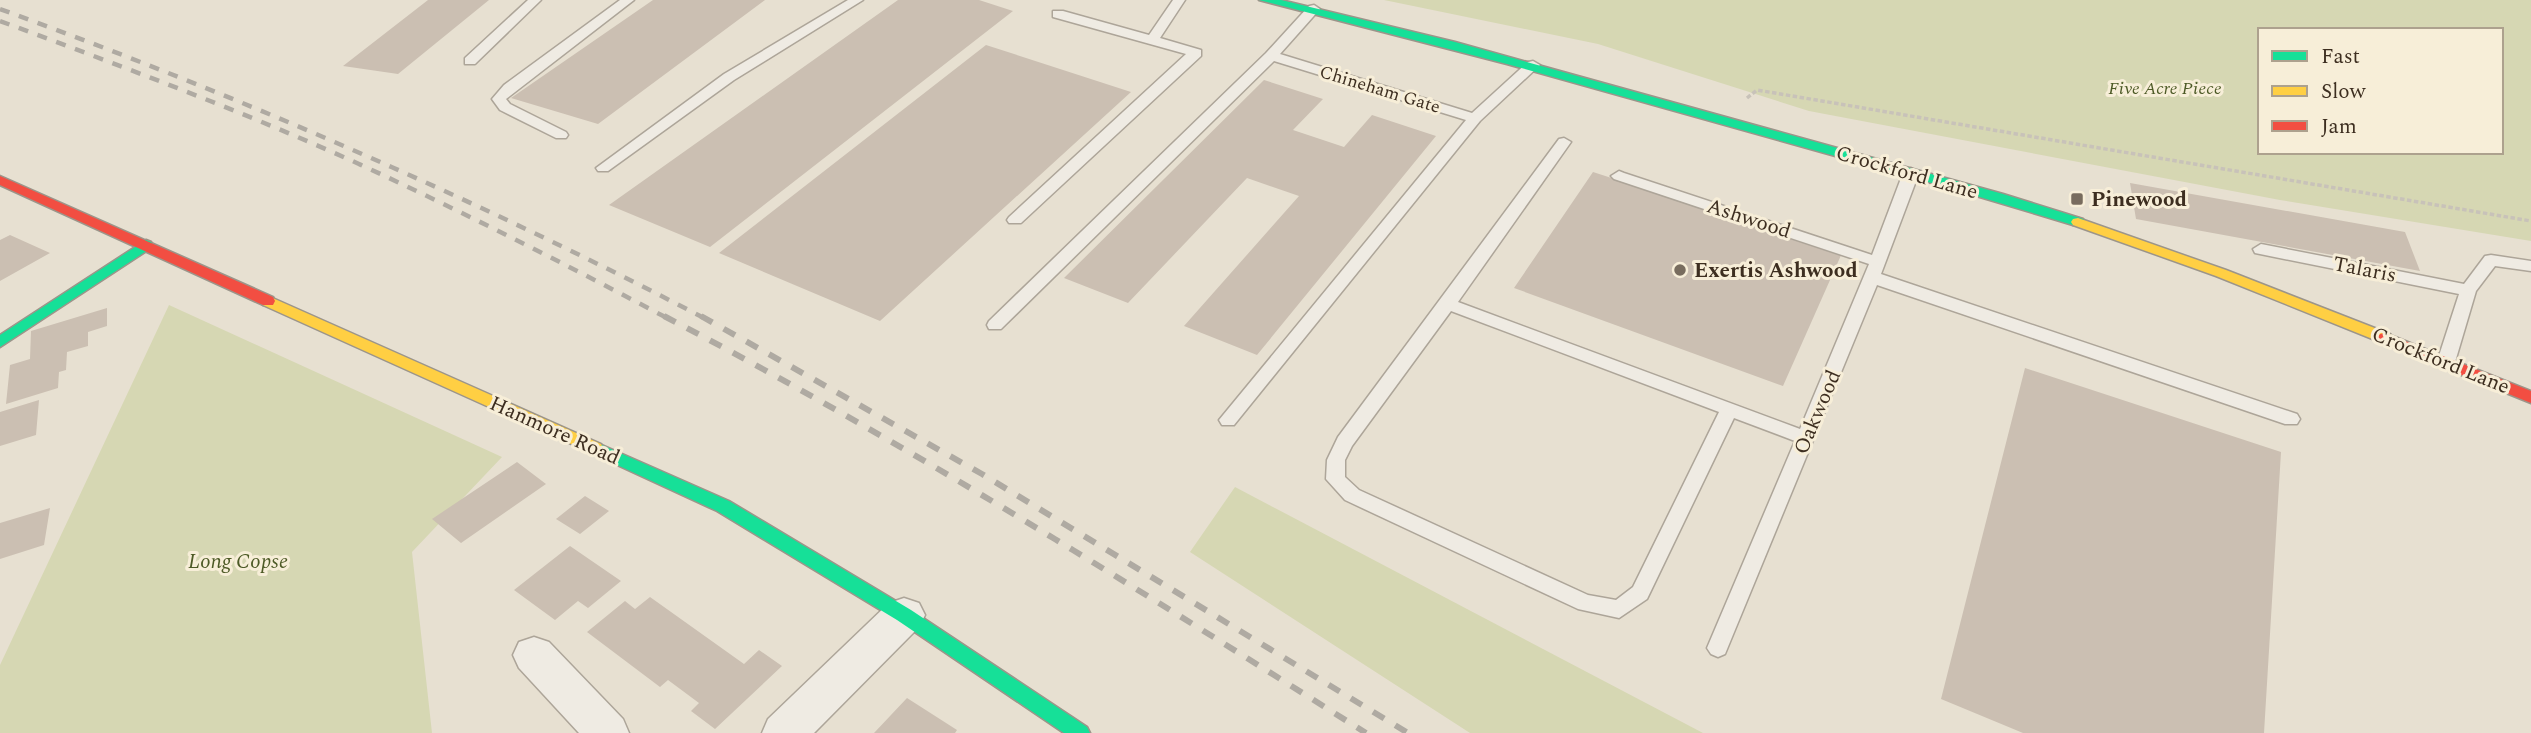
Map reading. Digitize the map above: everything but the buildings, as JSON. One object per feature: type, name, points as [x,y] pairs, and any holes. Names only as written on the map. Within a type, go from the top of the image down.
[{"type":"street","name":"Crockford Lane","points":[[1265,0],[1314,9],[1533,65],[2029,206],[2135,242],[2531,397]]},
{"type":"street","name":"Hanmore Road","points":[[0,180],[723,506],[904,615],[1080,733]]},
{"type":"street","points":[[0,342],[146,245]]},
{"type":"street","points":[[784,733],[904,615]]},
{"type":"street","points":[[534,655],[607,733]]},
{"type":"lane","points":[[470,61],[535,0]]},
{"type":"lane","points":[[561,135],[505,107],[499,99],[509,88],[628,0]]},
{"type":"lane","points":[[603,168],[729,77],[857,0]]},
{"type":"lane","points":[[1152,40],[1179,0]]},
{"type":"lane","points":[[995,325],[1271,55],[1314,9]]},
{"type":"lane","points":[[1015,220],[1196,53],[1058,14]]},
{"type":"lane","name":"Chineham Gate","points":[[1271,55],[1475,118]]},
{"type":"lane","points":[[1228,419],[1475,118],[1533,65]]},
{"type":"lane","points":[[1564,142],[1345,442],[1336,460],[1335,479],[1352,495],[1585,603],[1619,609],[1640,593],[1729,410]]},
{"type":"lane","name":"Oakwood","points":[[1718,649],[1875,269],[1910,173]]},
{"type":"lane","name":"Ashwood","points":[[1619,176],[2291,419]]},
{"type":"lane","name":"Talaris","points":[[2261,249],[2468,289]]},
{"type":"lane","points":[[2446,362],[2468,289],[2491,260],[2531,266]]},
{"type":"lane","points":[[1448,304],[1806,438]]},
{"type":"path","points":[[1721,120],[1757,90],[2531,221]]},
{"type":"green space","name":"Five Acre Piece","points":[[1384,0],[2531,0],[2531,241],[2280,200],[1809,111],[1598,44]]},
{"type":"green space","name":"Long Copse","points":[[169,305],[502,457],[412,552],[432,733],[0,733],[0,665]]},
{"type":"green space","points":[[1235,487],[1703,733],[1470,733],[1190,552]]},
{"type":"railway","points":[[0,9],[180,78],[357,152],[532,232],[704,318]]},
{"type":"railway","points":[[0,21],[315,144],[514,239],[667,318]]},
{"type":"railway","points":[[664,316],[931,465],[1366,733]]},
{"type":"railway","points":[[701,316],[982,474],[1408,733]]},
{"type":"traffic: fast","points":[[1265,0],[1512,61],[2078,222]]},
{"type":"traffic: fast","points":[[0,342],[146,245]]},
{"type":"traffic: fast","points":[[595,448],[723,506],[904,615],[1080,733]]},
{"type":"traffic: slow","points":[[2078,222],[2221,273],[2385,338]]},
{"type":"traffic: slow","points":[[268,301],[595,448]]},
{"type":"traffic: jam","points":[[0,180],[268,301]]},
{"type":"traffic: jam","points":[[2385,338],[2531,397]]},
{"type":"place","name":"Pinewood","points":[[2077,199]]},
{"type":"place","name":"Exertis Ashwood","points":[[1680,270]]}]
